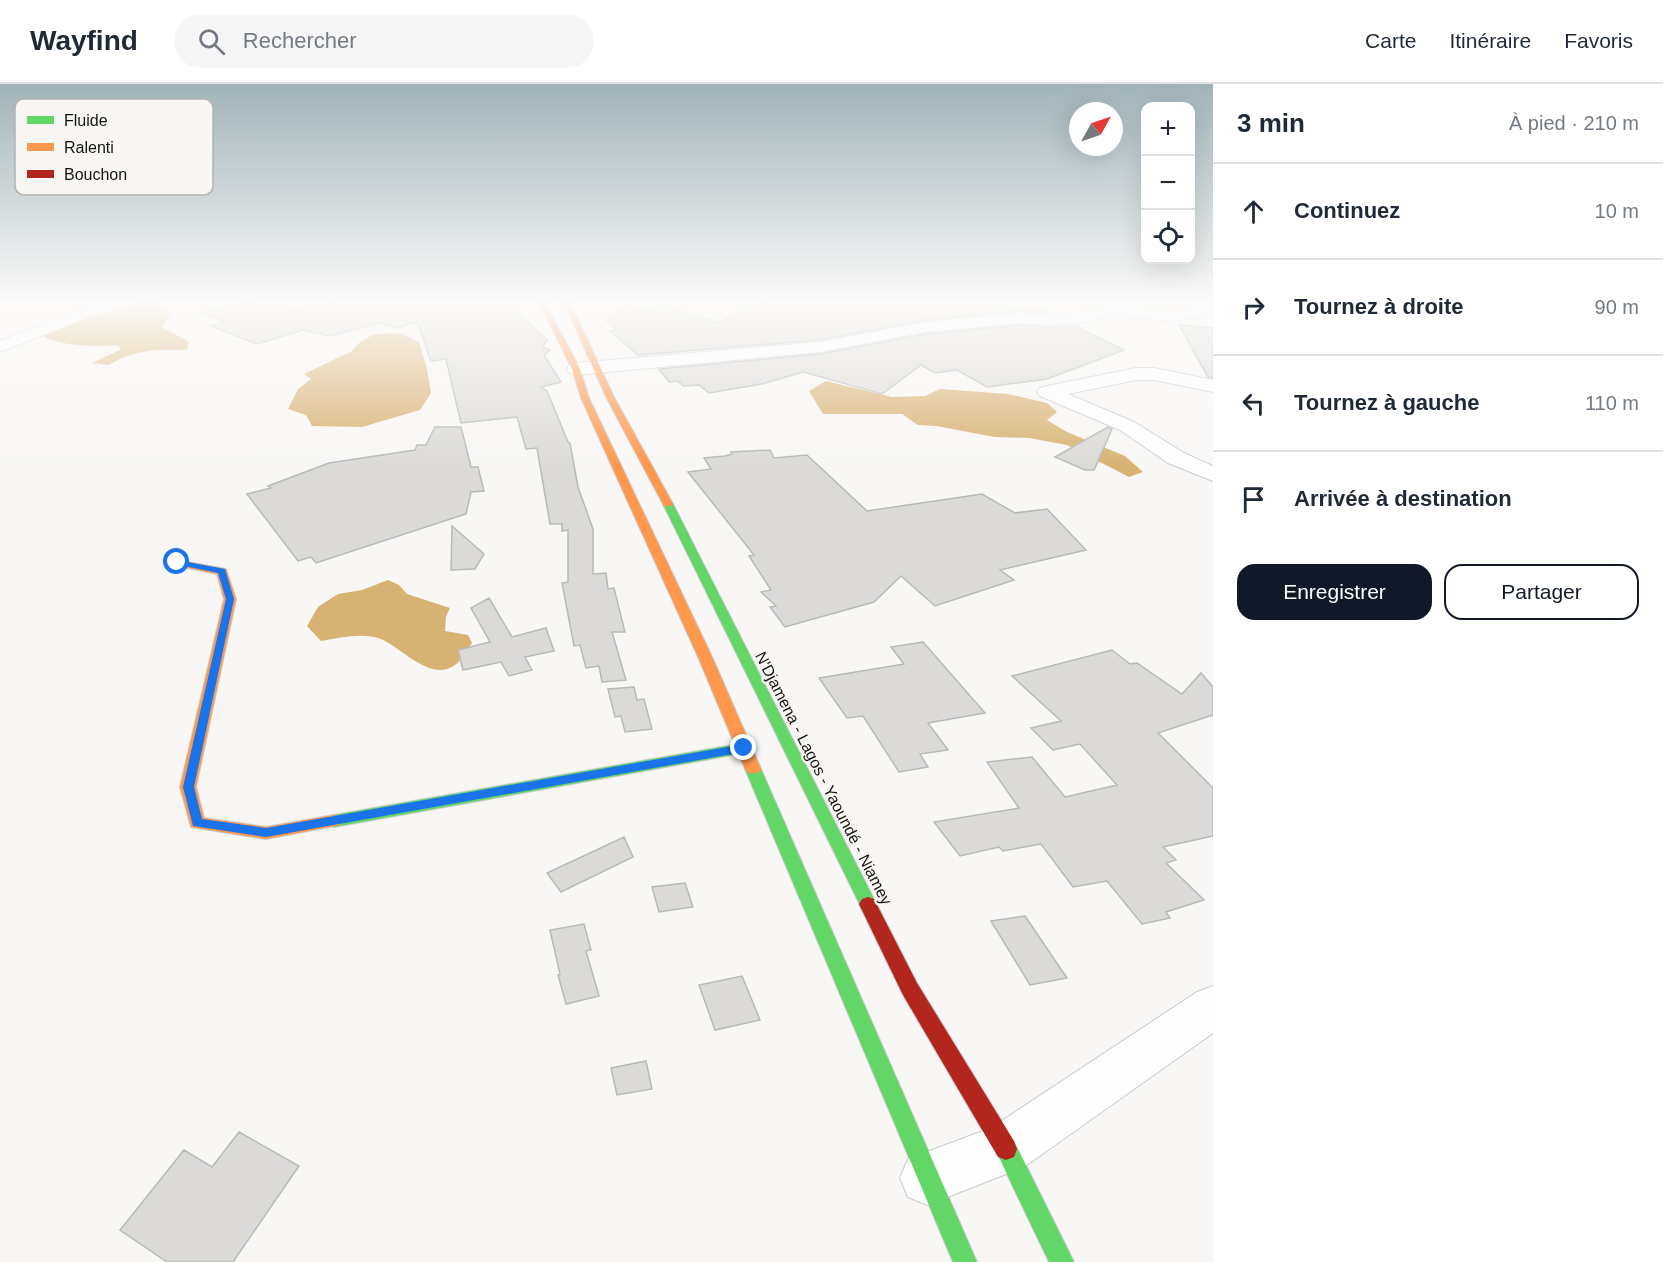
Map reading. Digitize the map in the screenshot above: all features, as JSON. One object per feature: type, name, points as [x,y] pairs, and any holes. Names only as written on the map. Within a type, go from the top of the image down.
[{"type":"main road","points":[[570,357],[585,398],[706,659],[965,1262]]},
{"type":"main road","name":"N'Djamena - Lagos - Yaoundé - Niamey","points":[[593,357],[610,396],[647,463],[819,802],[910,989],[1006,1149],[1062,1262]]},
{"type":"main road","points":[[177,562],[222,571],[230,599],[188,787],[197,823],[266,833],[744,748]]},
{"type":"street","points":[[576,369],[703,357]]},
{"type":"street","points":[[1213,386],[1154,374],[1136,374],[1047,392],[1127,426],[1176,458],[1213,474]]},
{"type":"street","points":[[927,1178],[1006,1149],[1213,1007]]},
{"type":"shaded area","points":[[105,357],[126,357],[109,365],[92,363]]},
{"type":"shaded area","points":[[340,357],[423,357],[431,393],[420,410],[362,427],[312,426],[306,415],[288,409],[298,389],[311,379],[304,374]]},
{"type":"shaded area","points":[[826,381],[892,397],[925,396],[940,389],[1008,394],[1047,403],[1057,412],[1047,420],[1067,432],[1125,456],[1143,472],[1129,477],[1067,445],[1029,438],[995,437],[918,425],[902,414],[823,414],[809,391]]},
{"type":"shaded area","points":[[388,580],[399,585],[407,594],[450,608],[446,616],[445,631],[468,635],[472,643],[455,665],[436,670],[426,667],[389,643],[374,637],[351,636],[321,641],[307,626],[318,607],[338,594],[362,590]]},
{"type":"building","points":[[430,357],[545,357],[561,382],[541,387],[547,391],[570,443],[578,487],[593,529],[593,574],[606,573],[608,589],[614,588],[625,632],[612,632],[626,680],[602,682],[599,666],[586,668],[580,645],[574,646],[562,583],[568,582],[568,530],[562,531],[562,524],[550,524],[537,448],[526,449],[517,417],[461,423],[446,359],[431,361]]},
{"type":"building","points":[[788,357],[1105,357],[1047,379],[987,387],[957,370],[935,373],[921,365],[882,394],[803,372],[762,384],[709,393],[699,385],[683,386],[678,381],[669,382],[659,369]]},
{"type":"building","points":[[1197,357],[1213,357],[1213,378],[1208,377]]},
{"type":"building","points":[[435,427],[461,427],[471,467],[478,467],[484,491],[471,492],[466,514],[316,563],[311,557],[298,561],[247,494],[271,488],[268,486],[329,463],[415,450],[417,445],[426,445]]},
{"type":"building","points":[[1108,427],[1112,429],[1094,470],[1085,470],[1055,457]]},
{"type":"building","points":[[770,450],[774,458],[807,455],[867,511],[982,494],[1015,513],[1047,509],[1086,550],[1000,570],[1014,580],[935,606],[901,576],[874,602],[785,627],[770,607],[776,606],[761,592],[771,590],[749,556],[754,555],[688,472],[711,469],[704,458],[725,456],[732,454],[731,452]]},
{"type":"building","points":[[452,526],[484,554],[475,569],[451,570]]},
{"type":"building","points":[[489,598],[512,637],[546,628],[554,651],[525,657],[532,670],[509,676],[501,662],[463,670],[458,650],[490,642],[471,608]]},
{"type":"building","points":[[923,642],[985,713],[928,723],[948,750],[920,754],[928,767],[899,772],[863,716],[847,718],[819,678],[904,664],[891,647]]},
{"type":"building","points":[[1112,650],[1130,664],[1137,663],[1182,694],[1201,673],[1213,687],[1213,715],[1158,733],[1213,788],[1213,836],[1163,847],[1176,860],[1166,863],[1204,900],[1166,912],[1170,918],[1142,924],[1107,881],[1073,887],[1041,844],[1003,851],[999,847],[960,856],[934,822],[1019,808],[987,762],[1032,757],[1065,797],[1117,785],[1080,744],[1053,750],[1031,728],[1061,721],[1012,676]]},
{"type":"building","points":[[634,687],[637,700],[644,699],[652,729],[625,732],[621,716],[615,717],[608,689]]},
{"type":"building","points":[[624,837],[633,857],[561,892],[547,873]]},
{"type":"building","points":[[685,883],[693,907],[659,912],[652,887]]},
{"type":"building","points":[[1025,916],[1067,978],[1030,985],[991,921]]},
{"type":"building","points":[[584,924],[591,950],[586,951],[599,996],[566,1004],[550,930]]},
{"type":"building","points":[[742,976],[760,1020],[715,1030],[699,985]]},
{"type":"building","points":[[646,1061],[652,1089],[617,1095],[611,1068]]},
{"type":"building","points":[[239,1132],[299,1166],[233,1262],[167,1262],[120,1230],[184,1150],[212,1167]]},
{"type":"traffic: fast","points":[[668,504],[868,904]]},
{"type":"traffic: fast","points":[[334,821],[744,748]]},
{"type":"traffic: fast","points":[[753,769],[965,1262]]},
{"type":"traffic: fast","points":[[1006,1149],[1062,1262]]},
{"type":"traffic: slow","points":[[570,357],[585,398],[706,659],[753,769]]},
{"type":"traffic: slow","points":[[592,357],[610,397],[668,504]]},
{"type":"traffic: slow","points":[[177,563],[222,571],[230,599],[188,787],[197,823],[266,833],[334,821]]},
{"type":"traffic: jam","points":[[868,904],[910,989],[1006,1149]]},
{"type":"route","points":[[177,562],[222,571],[230,599],[188,787],[197,823],[266,833],[744,748]]}]
